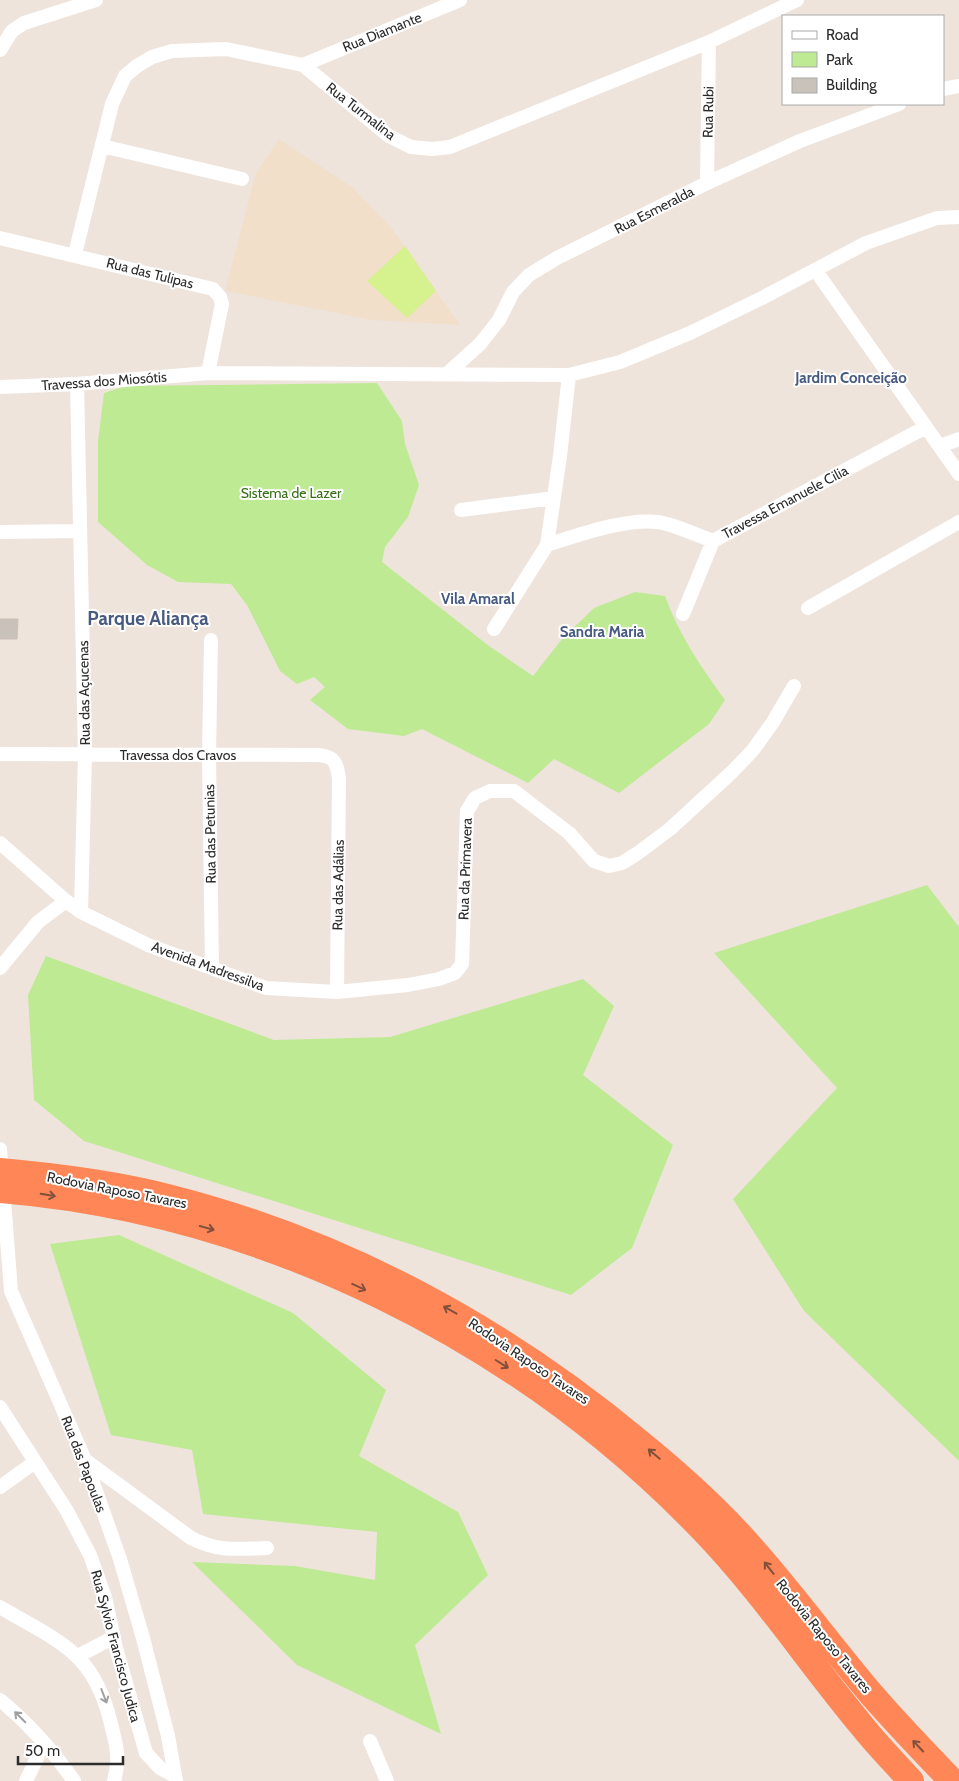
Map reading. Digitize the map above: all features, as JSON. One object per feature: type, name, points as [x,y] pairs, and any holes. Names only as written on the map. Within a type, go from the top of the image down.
[{"type":"highway","name":"Rodovia Raposo Tavares","points":[[0,1171],[56,1176],[168,1197],[273,1229],[344,1257],[413,1290],[474,1324],[546,1369],[594,1404],[661,1460],[757,1553],[872,1694],[952,1781]]},
{"type":"highway","name":"Rodovia Raposo Tavares","points":[[0,1190],[40,1193],[138,1210],[224,1232],[322,1270],[405,1308],[466,1342],[529,1381],[589,1426],[652,1480],[702,1529],[752,1584],[862,1727],[911,1781]]},
{"type":"street","points":[[0,50],[12,31],[24,23],[96,0]]},
{"type":"street","name":"Rua Diamante","points":[[303,65],[460,0]]},
{"type":"street","name":"Rua Turmalina","points":[[74,254],[112,104],[125,76],[152,57],[172,51],[226,49],[303,65],[389,136],[411,147],[432,149],[450,147],[709,42],[797,0]]},
{"type":"street","name":"Rua Rubi","points":[[707,183],[709,42]]},
{"type":"street","name":"Rua Esmeralda","points":[[449,372],[480,344],[500,320],[513,292],[529,275],[557,258],[707,183],[800,141],[896,105]]},
{"type":"street","points":[[102,146],[242,179]]},
{"type":"street","name":"Travessa dos Miosótis","points":[[0,387],[76,384],[208,373],[449,372],[569,374],[620,362],[690,333],[866,243],[937,218],[959,217]]},
{"type":"street","name":"Rua das Tulipas","points":[[0,238],[207,286],[217,292],[222,304],[208,373]]},
{"type":"street","points":[[816,270],[959,474]]},
{"type":"street","points":[[494,629],[547,545],[569,374]]},
{"type":"street","name":"Rua das Açucenas","points":[[76,384],[85,755],[81,912]]},
{"type":"street","name":"Travessa Emanuele Cilia","points":[[683,614],[714,541],[926,427]]},
{"type":"street","points":[[940,446],[959,439]]},
{"type":"street","points":[[461,510],[554,498]]},
{"type":"street","points":[[547,545],[585,534],[642,523],[658,522],[714,541]]},
{"type":"street","points":[[808,608],[959,522]]},
{"type":"street","points":[[0,532],[80,531]]},
{"type":"street","name":"Rua das Petunias","points":[[211,640],[209,756],[212,968]]},
{"type":"street","name":"Rua da Primavera","points":[[463,953],[467,811],[475,798],[490,792],[514,791],[570,833],[582,850],[594,861],[609,866],[622,863],[670,829],[753,750],[773,722],[794,686]]},
{"type":"street","name":"Travessa dos Cravos","points":[[0,754],[328,755],[337,764],[339,778]]},
{"type":"street","name":"Rua das Adálias","points":[[337,992],[339,778]]},
{"type":"street","name":"Avenida Madressilva","points":[[0,843],[81,912],[133,939],[266,988],[337,992],[408,985],[439,979],[455,973],[462,964],[463,953]]},
{"type":"street","points":[[0,968],[38,922],[66,901]]},
{"type":"street","name":"Rua das Papoulas","points":[[0,1149],[11,1291],[85,1460],[120,1559],[143,1638],[176,1778]]},
{"type":"street","name":"Rua Sylvio Francisco Judica","points":[[0,1407],[66,1510],[90,1555],[105,1597],[146,1753],[160,1768],[176,1778]]},
{"type":"street","points":[[85,1460],[191,1538],[208,1547],[223,1550],[267,1548]]},
{"type":"street","points":[[0,1487],[34,1462]]},
{"type":"street","name":"Rua Sylvio Francisco Judica","points":[[0,1607],[64,1645],[84,1661],[98,1682],[105,1698],[119,1762],[114,1781]]},
{"type":"street","points":[[78,1656],[114,1637]]},
{"type":"street","points":[[0,1700],[18,1714],[74,1781]]},
{"type":"street","points":[[370,1741],[387,1781]]},
{"type":"street","points":[[26,1781],[42,1742]]},
{"type":"shaded area","points":[[279,139],[352,187],[391,227],[460,325],[372,320],[225,291],[256,173]]},
{"type":"green space","points":[[405,246],[436,291],[407,318],[367,281]]},
{"type":"green space","name":"Sistema de Lazer","points":[[377,383],[402,421],[405,444],[419,485],[408,517],[385,547],[382,562],[489,646],[533,676],[562,639],[594,608],[635,592],[665,596],[691,650],[725,700],[709,724],[619,793],[554,759],[528,783],[422,729],[404,736],[348,729],[310,700],[325,687],[314,677],[297,684],[280,671],[247,605],[231,584],[178,582],[147,565],[98,522],[98,441],[104,393],[126,386]]},
{"type":"green space","points":[[927,885],[959,927],[959,1461],[804,1311],[733,1199],[837,1088],[714,953]]},
{"type":"green space","points":[[46,956],[274,1040],[390,1037],[583,979],[614,1006],[583,1075],[673,1145],[632,1248],[571,1295],[84,1141],[34,1100],[28,995]]},
{"type":"green space","points":[[119,1235],[293,1313],[386,1390],[359,1456],[458,1512],[488,1575],[415,1645],[441,1734],[297,1665],[192,1562],[295,1566],[375,1580],[377,1532],[203,1514],[192,1450],[111,1435],[50,1244]]},
{"type":"building","points":[[0,619],[18,619],[17,639],[0,639]]},
{"type":"district","name":"Jardim Conceição","points":[[851,378]]},
{"type":"district","name":"Vila Amaral","points":[[478,599]]},
{"type":"district","name":"Parque Aliança","points":[[148,618]]},
{"type":"district","name":"Sandra Maria","points":[[602,632]]}]
